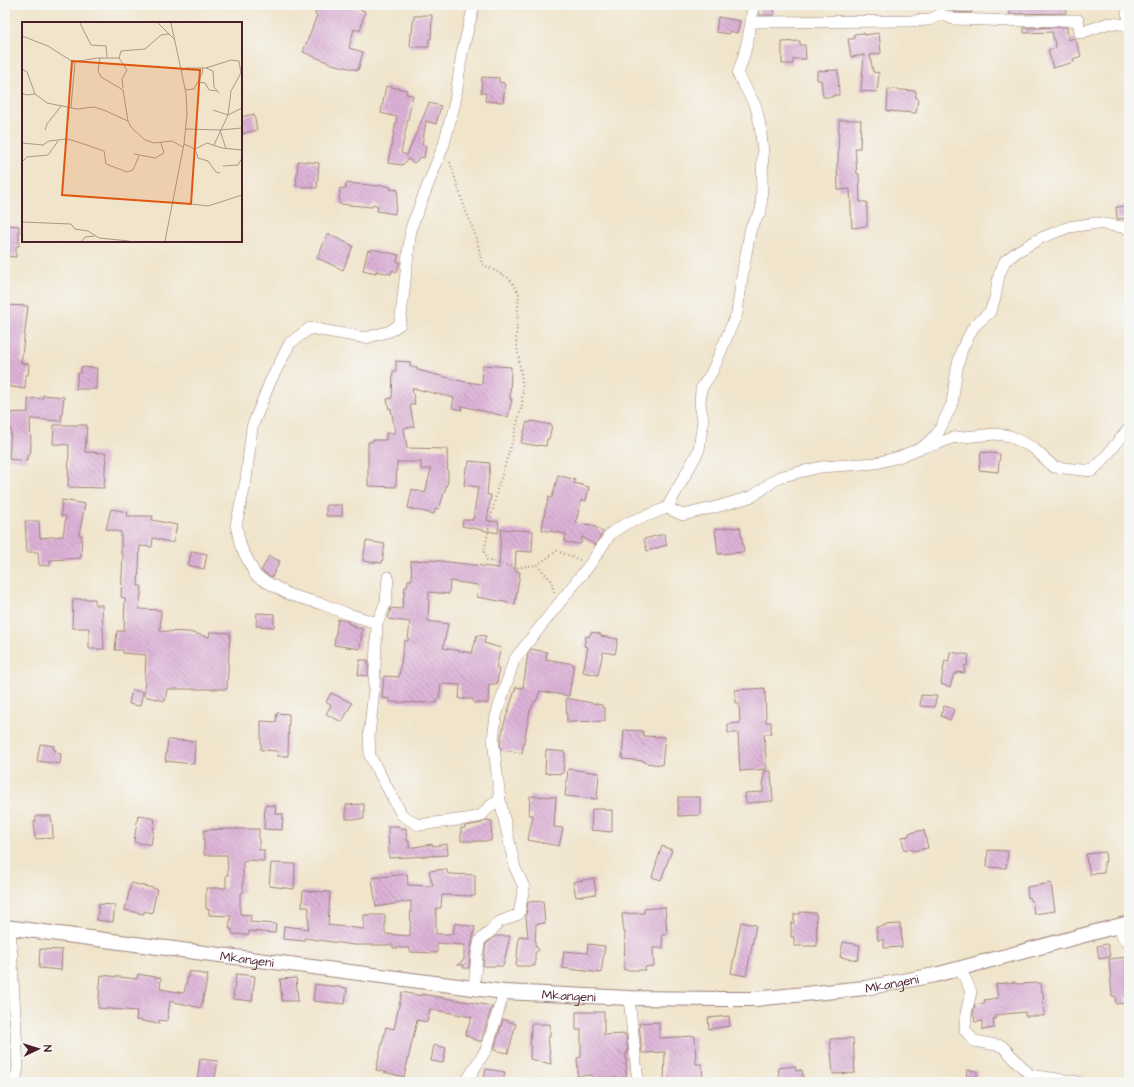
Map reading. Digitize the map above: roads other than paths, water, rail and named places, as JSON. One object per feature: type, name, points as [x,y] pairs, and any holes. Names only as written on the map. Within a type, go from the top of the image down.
[{"type":"street","points":[[377,624],[322,604],[290,595],[256,576],[241,547],[236,525],[246,480],[252,427],[270,382],[290,343],[310,328],[366,338],[390,331],[400,324],[411,228],[444,144],[455,102],[462,53],[474,5]]},
{"type":"street","points":[[474,988],[477,954],[480,940],[499,922],[519,914],[524,887],[515,868],[500,800],[493,739],[496,716],[514,660],[591,564],[611,534],[627,523],[667,508],[698,450],[703,420],[700,404],[702,390],[712,372],[737,313],[751,227],[761,211],[763,152],[760,125],[756,107],[738,74],[744,57],[753,5]]},
{"type":"street","points":[[1129,8],[1129,19]]},
{"type":"street","points":[[751,22],[910,21],[929,20],[941,14],[952,19],[1007,21],[1078,20],[1080,33],[1109,23],[1129,26]]},
{"type":"street","points":[[923,447],[938,433],[952,404],[957,368],[962,349],[974,326],[990,312],[996,298],[999,275],[1005,262],[1018,251],[1041,238],[1069,226],[1097,223],[1129,228]]},
{"type":"street","points":[[667,508],[683,515],[753,496],[779,477],[821,467],[876,463],[899,457],[923,447],[937,444],[952,438],[995,434],[1010,436],[1033,448],[1054,467],[1092,471],[1104,460],[1129,428]]},
{"type":"street","points":[[388,578],[386,602],[377,624],[374,690],[369,736],[370,756],[402,815],[418,825],[481,816],[490,806],[500,800]]},
{"type":"street","points":[[1123,925],[1123,937],[1129,944]]},
{"type":"street","name":"Mkangeni","points":[[7,927],[504,992],[629,998],[748,999],[865,988],[935,975],[1123,925]]},
{"type":"street","points":[[7,927],[18,1067],[15,1082]]},
{"type":"street","points":[[958,969],[965,978],[971,992],[966,1013],[965,1030],[974,1042],[1002,1046],[1029,1078],[1078,1082]]},
{"type":"street","points":[[466,1082],[487,1048],[504,992]]},
{"type":"street","points":[[629,998],[638,1082]]}]
